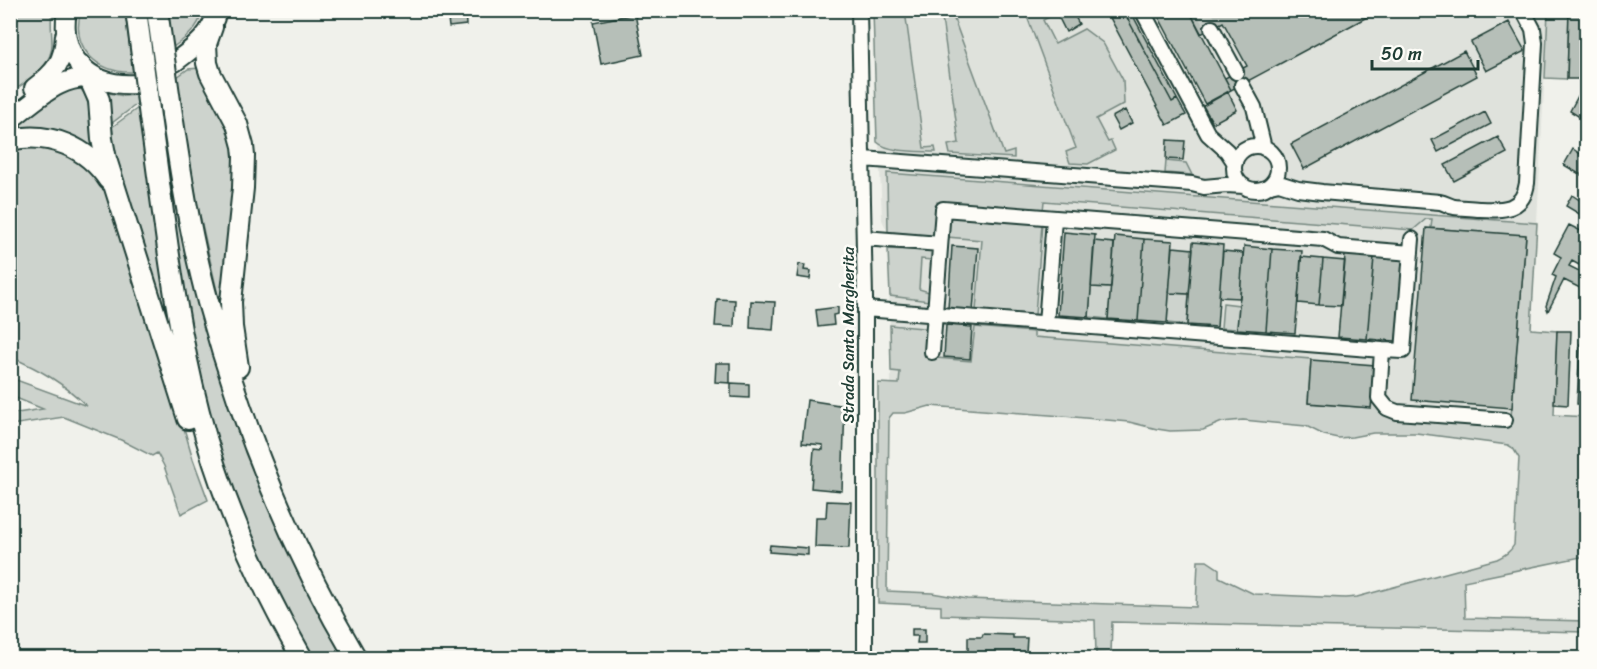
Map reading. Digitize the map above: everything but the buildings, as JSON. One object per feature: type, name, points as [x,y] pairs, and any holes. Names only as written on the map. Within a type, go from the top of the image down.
[{"type":"highway","points":[[136,10],[179,314],[199,413],[231,513],[267,594]]},
{"type":"highway","points":[[157,10],[184,192],[208,301],[244,416],[283,516],[313,579],[356,658]]},
{"type":"highway","points":[[215,19],[206,45],[207,63],[237,124],[244,156],[244,177],[231,302],[233,339],[242,381],[268,455],[283,516]]},
{"type":"highway","points":[[91,75],[99,100],[104,148],[117,197],[217,509],[231,543],[258,578],[302,658]]},
{"type":"highway","points":[[10,140],[25,137],[41,138],[61,142],[75,148],[93,161],[106,175],[117,197]]},
{"type":"main road","points":[[10,106],[55,70],[62,55],[67,10]]},
{"type":"main road","points":[[175,62],[201,42],[215,19]]},
{"type":"main road","points":[[65,30],[70,49],[91,75]]},
{"type":"main road","points":[[10,120],[62,82],[91,75],[124,85],[135,84]]},
{"type":"street","name":"Strada Santa Margherita","points":[[859,10],[864,238],[865,658]]},
{"type":"street","points":[[1142,10],[1208,134],[1227,151],[1234,164],[1235,175],[1244,186]]},
{"type":"street","points":[[862,159],[1192,184],[1204,187],[1226,185],[1260,189],[1279,183],[1308,191],[1440,202],[1456,207],[1505,209],[1516,205],[1524,196],[1528,178],[1535,38],[1528,13]]},
{"type":"street","points":[[1212,28],[1252,104],[1264,148]]},
{"type":"street","points":[[1192,184],[1228,172],[1238,155],[1252,141],[1256,120]]},
{"type":"street","points":[[1248,147],[1264,148],[1273,154],[1277,165],[1276,176],[1270,185]]},
{"type":"street","points":[[864,309],[934,315],[1047,324],[1403,351],[1412,246],[1341,247],[1323,240],[943,209],[934,315],[932,352]]},
{"type":"street","points":[[1047,324],[1054,219]]},
{"type":"street","points":[[864,238],[940,244]]},
{"type":"street","points":[[1382,350],[1378,399],[1387,408],[1397,412],[1505,420]]},
{"type":"shaded area","points":[[11,10],[52,11],[52,44],[48,60],[43,67],[11,93]]},
{"type":"shaded area","points":[[81,11],[125,11],[133,72],[108,68],[89,56],[79,36]]},
{"type":"shaded area","points":[[168,11],[203,11],[192,32],[173,47]]},
{"type":"shaded area","points":[[873,11],[905,11],[924,148],[935,147],[936,152],[896,150],[877,142]]},
{"type":"shaded area","points":[[874,11],[1548,11],[1526,432],[891,383],[888,232],[882,220]]},
{"type":"shaded area","points":[[941,11],[951,11],[1004,154],[1014,151],[1014,158],[950,154],[948,145],[959,143]]},
{"type":"shaded area","points":[[1025,11],[1061,11],[1043,20],[1055,44],[1084,29],[1103,43],[1123,80],[1124,104],[1096,119],[1115,150],[1088,164],[1070,163],[1066,152],[1076,148]]},
{"type":"shaded area","points":[[1548,11],[1569,11],[1567,79],[1545,78]]},
{"type":"shaded area","points":[[200,68],[223,110],[237,147],[223,309],[221,309],[197,202],[177,77],[188,69]]},
{"type":"shaded area","points":[[71,89],[81,89],[85,94],[91,137],[94,137],[96,151],[11,132],[11,127],[49,97],[52,100]]},
{"type":"shaded area","points":[[104,92],[124,96],[136,95],[137,104],[108,126]]},
{"type":"shaded area","points":[[138,108],[170,328],[167,328],[108,134],[113,133],[112,127]]},
{"type":"shaded area","points":[[28,144],[74,155],[99,178],[107,193],[208,500],[181,514],[157,453],[152,456],[121,440],[64,417],[11,425],[11,414],[43,409],[11,396],[11,378],[87,406],[51,378],[11,357],[11,148]]},
{"type":"shaded area","points":[[1166,161],[1186,163],[1192,175],[1165,173]]},
{"type":"shaded area","points":[[887,173],[1537,223],[1531,329],[1557,331],[1554,415],[1586,417],[1586,556],[1464,581],[1465,618],[1586,621],[1586,632],[1112,622],[1111,655],[1096,654],[1095,620],[941,615],[941,606],[878,603],[878,383],[899,384],[900,372],[891,371],[890,325],[923,328],[926,331],[925,357],[971,361],[975,327],[1034,332],[1034,337],[1311,359],[1308,403],[1371,408],[1372,402],[1381,411],[1511,417],[1526,236],[1431,228],[1432,219],[1426,219],[1413,230],[1044,201],[1043,211],[937,202],[934,236],[888,232]],"holes":[[[930,406],[1129,422],[1170,431],[1203,430],[1222,422],[1243,420],[1306,426],[1324,435],[1338,438],[1373,433],[1416,433],[1508,445],[1513,448],[1519,458],[1514,545],[1511,550],[1497,559],[1357,597],[1345,598],[1254,594],[1219,577],[1219,569],[1207,561],[1198,561],[1196,607],[967,599],[932,593],[887,591],[889,418],[893,413],[905,413]]]},
{"type":"shaded area","points":[[170,195],[175,195],[188,258],[346,658],[313,658],[274,586],[241,511],[214,435],[203,392],[187,308]]},
{"type":"shaded area","points":[[948,216],[1042,224],[1035,315],[976,310],[982,240],[947,237]]},
{"type":"shaded area","points":[[888,249],[933,251],[932,260],[921,259],[919,289],[929,292],[929,301],[890,296]]},
{"type":"shaded area","points":[[1091,287],[1111,288],[1108,319],[1089,317]]},
{"type":"shaded area","points":[[1169,293],[1189,294],[1187,325],[1167,323]]},
{"type":"shaded area","points":[[1223,303],[1239,305],[1237,329],[1221,328]]},
{"type":"shaded area","points":[[1126,655],[1318,658],[1126,658]]},
{"type":"tunnel","points":[[1203,10],[1212,28]]}]
